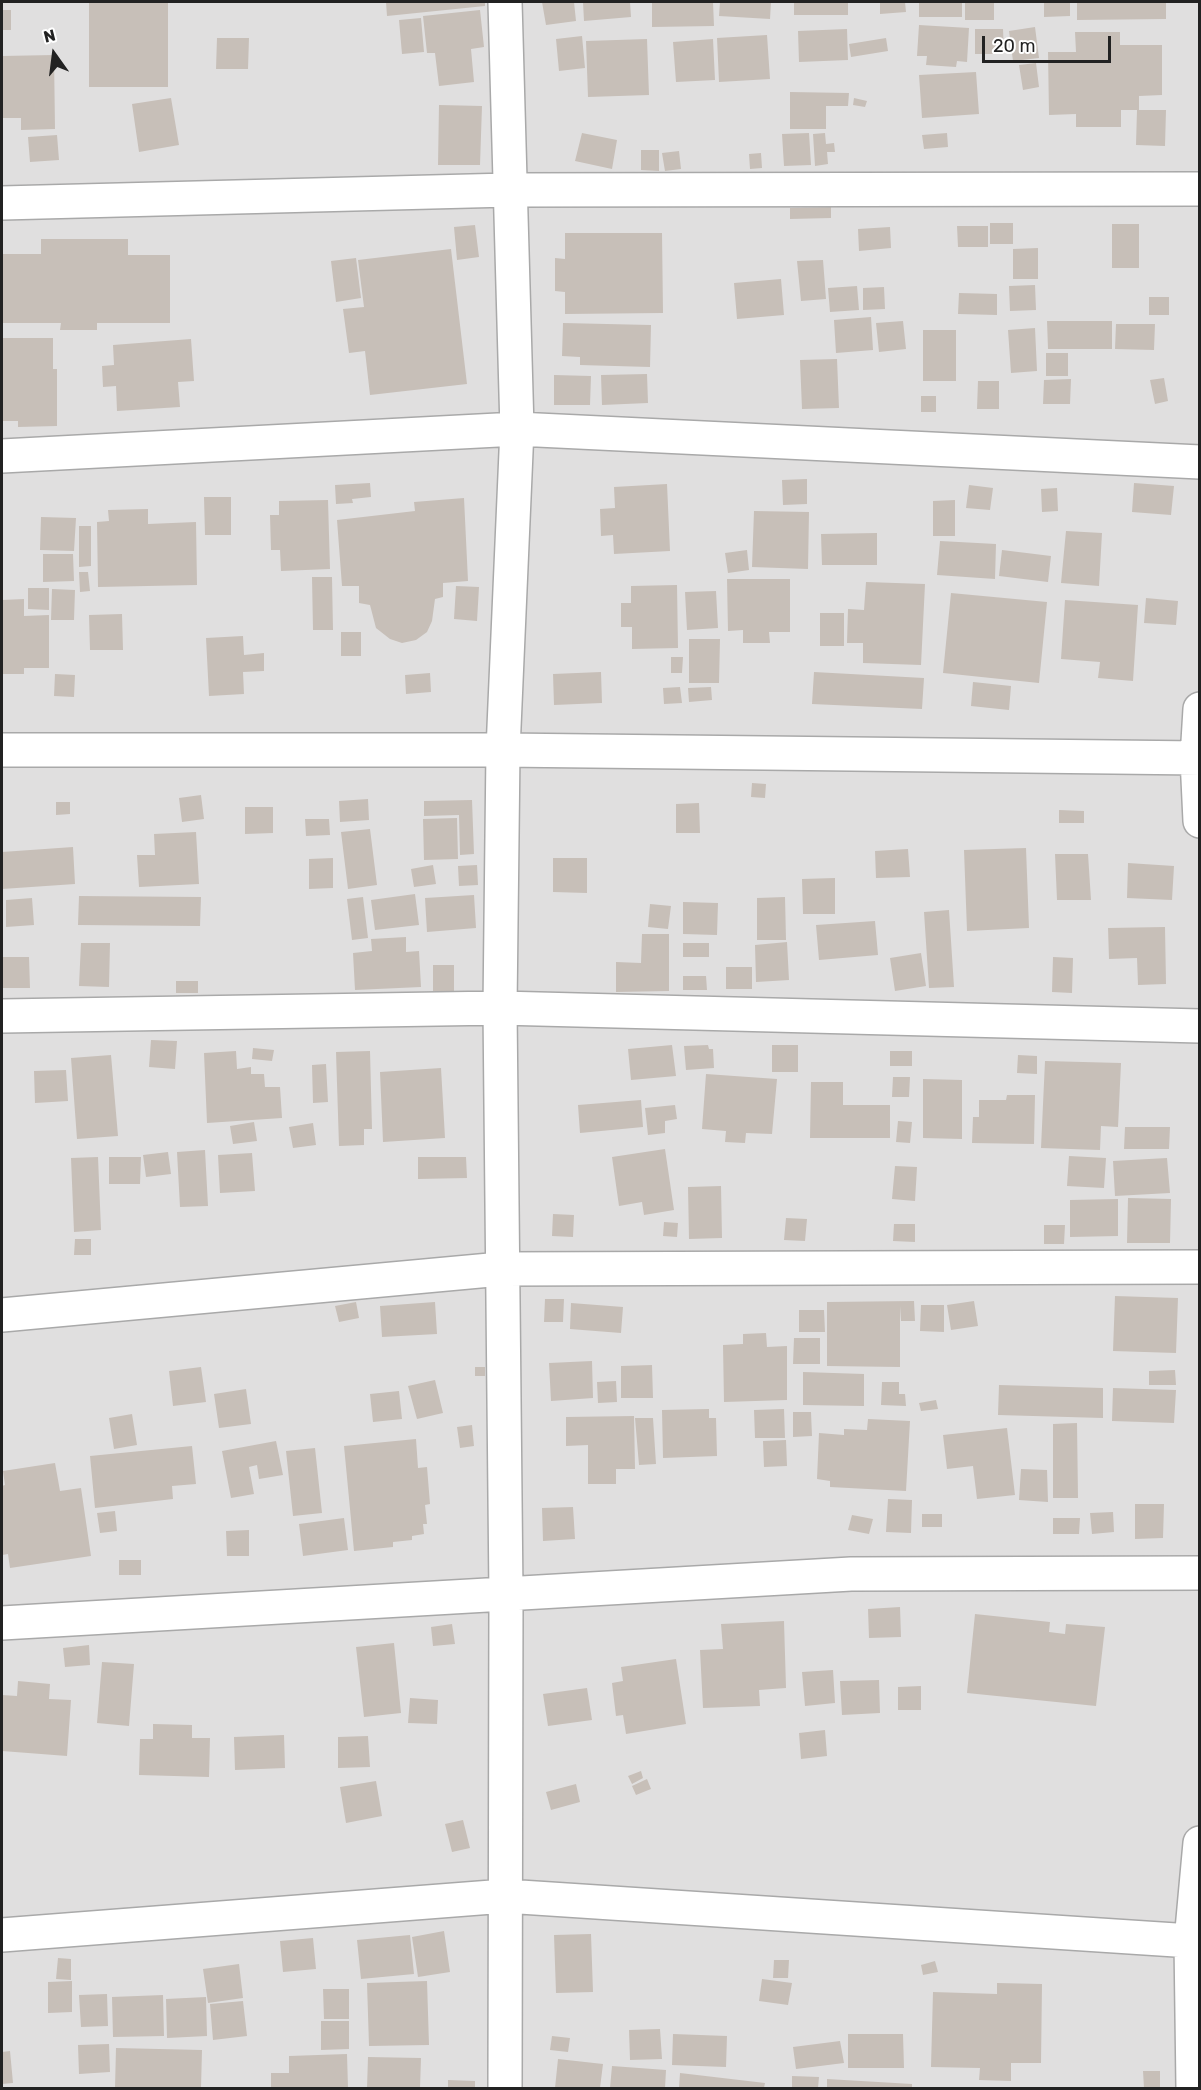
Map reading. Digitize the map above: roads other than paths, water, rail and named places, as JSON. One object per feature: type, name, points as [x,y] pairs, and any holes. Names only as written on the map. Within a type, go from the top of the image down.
[{"type":"street","points":[[505,2],[517,429],[503,750],[500,1008],[506,1595],[505,2088]]},
{"type":"street","points":[[2,203],[509,190],[1200,189]]},
{"type":"street","points":[[2,456],[517,429],[1200,462]]},
{"type":"street","points":[[1200,709],[1198,758],[1200,821]]},
{"type":"street","points":[[2,750],[503,750],[1198,758]]},
{"type":"street","points":[[2,1016],[500,1008],[1200,1026]]},
{"type":"street","points":[[2,1315],[501,1269],[1200,1267]]},
{"type":"street","points":[[2,1623],[851,1574],[1200,1573]]},
{"type":"street","points":[[1193,2088],[1191,1941],[1200,1843]]},
{"type":"street","points":[[2,1935],[505,1896],[1191,1941]]}]
